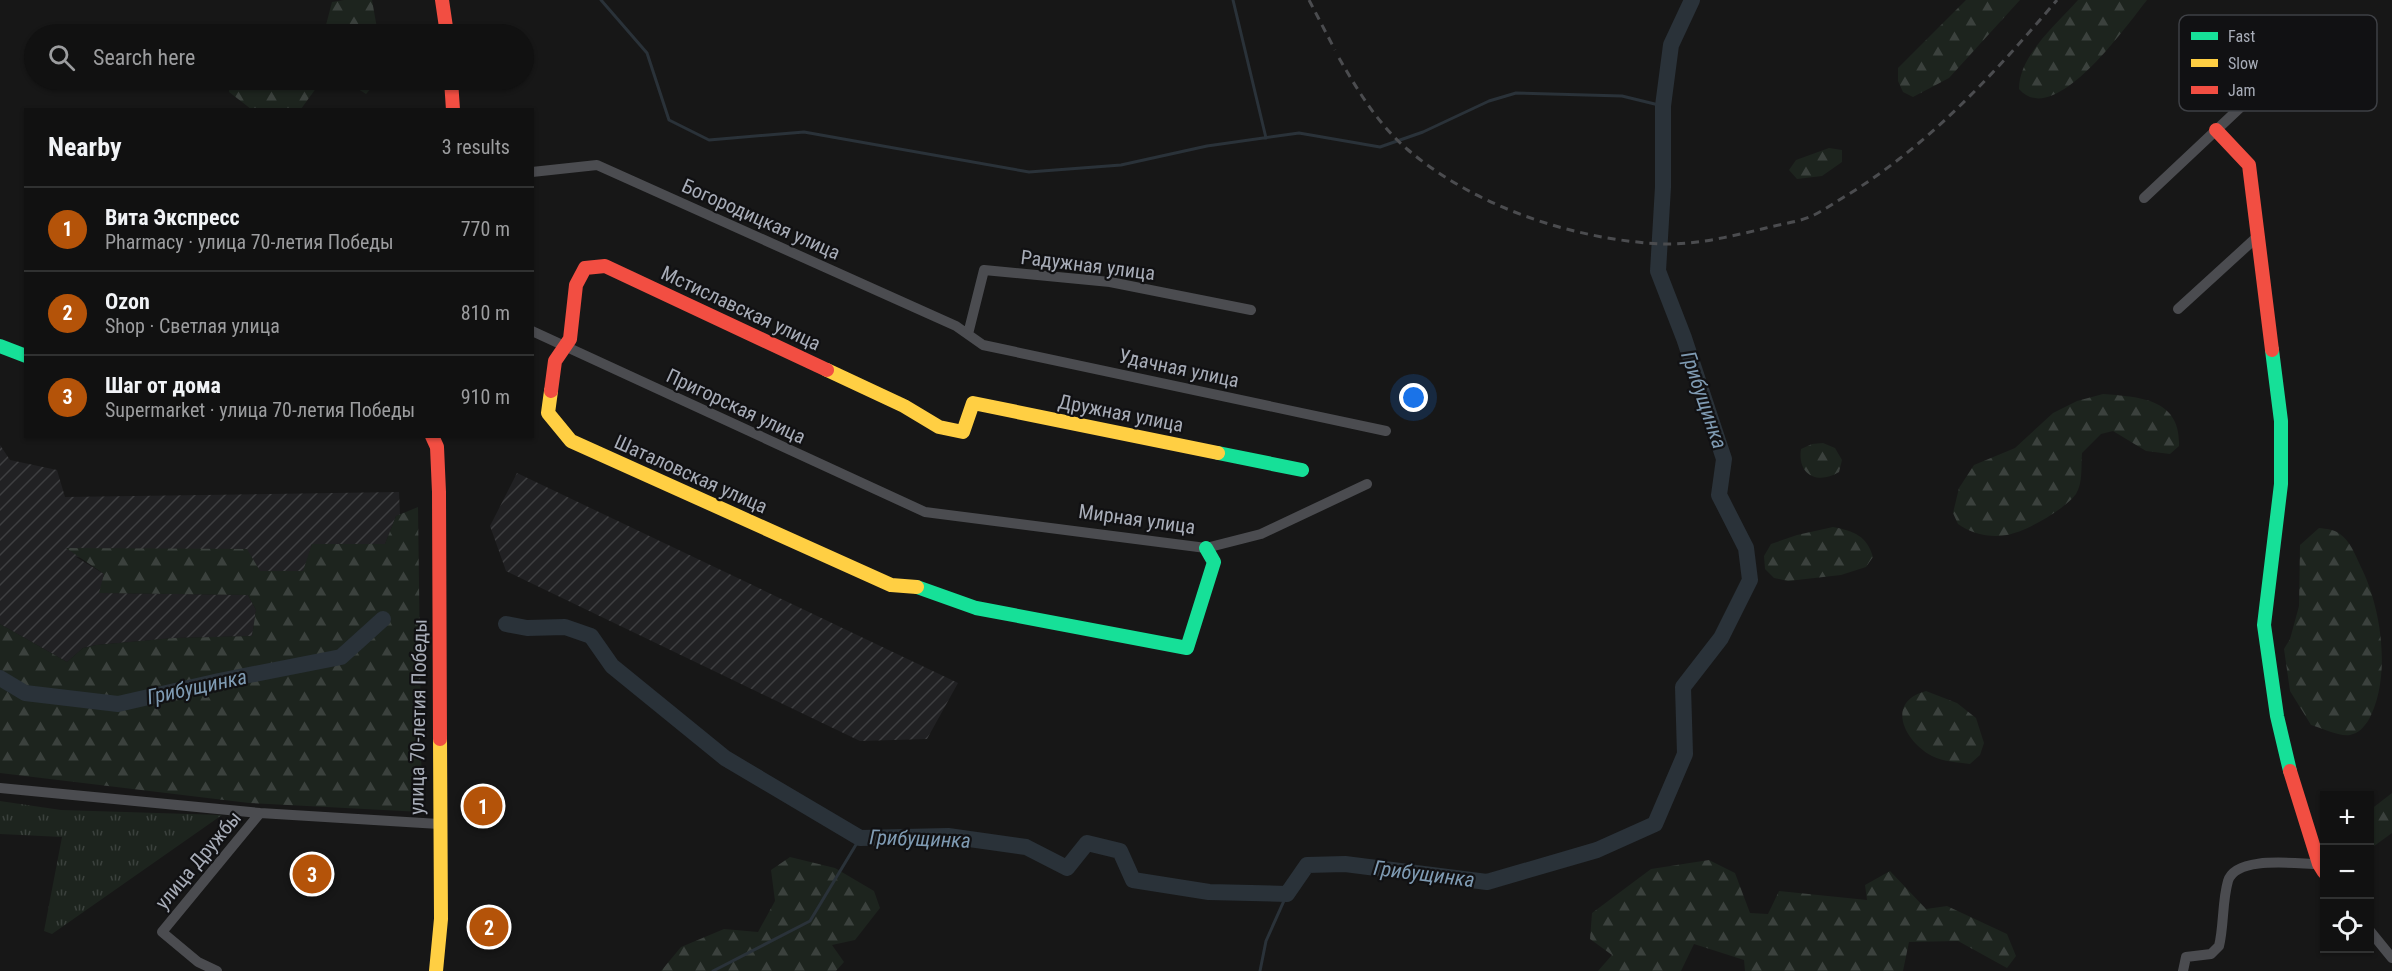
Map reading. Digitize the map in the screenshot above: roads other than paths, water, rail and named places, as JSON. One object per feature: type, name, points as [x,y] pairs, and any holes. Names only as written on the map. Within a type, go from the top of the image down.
[{"type":"street","points":[[442,0],[446,24]]},
{"type":"street","points":[[452,90],[453,108]]},
{"type":"street","points":[[2144,198],[2236,111]]},
{"type":"street","points":[[2216,130],[2249,165],[2281,421],[2281,484],[2264,625],[2277,716],[2295,791],[2320,862]]},
{"type":"street","name":"Богородицкая улица","points":[[534,172],[597,165],[956,326],[968,334]]},
{"type":"street","points":[[2178,309],[2258,236]]},
{"type":"street","name":"Мстиславская улица","points":[[563,346],[570,339],[576,285],[585,268],[605,266],[904,406],[935,427],[952,433]]},
{"type":"street","name":"Радужная улица","points":[[968,334],[984,270],[1110,282],[1251,310]]},
{"type":"street","name":"Пригорская улица","points":[[534,332],[925,512]]},
{"type":"street","name":"Удачная улица","points":[[968,334],[983,345],[1386,431]]},
{"type":"street","points":[[0,346],[24,355]]},
{"type":"street","name":"Шаталовская улица","points":[[563,346],[555,361],[548,413],[571,441],[891,585],[916,587],[976,608],[1187,648],[1214,562],[1206,548]]},
{"type":"street","name":"Дружная улица","points":[[952,433],[963,432],[973,403],[1302,470]]},
{"type":"street","name":"улица 70-летия Победы","points":[[0,788],[260,813],[439,824],[439,492],[437,447],[433,438]]},
{"type":"street","name":"Мирная улица","points":[[925,512],[1206,548],[1261,534],[1367,484]]},
{"type":"street","name":"улица Дружбы","points":[[217,971],[198,962],[162,932],[260,813]]},
{"type":"street","points":[[436,971],[441,919],[439,824]]},
{"type":"street","points":[[2183,971],[2186,957],[2211,954],[2219,946],[2228,879],[2242,866],[2253,864],[2320,868]]},
{"type":"street","points":[[2374,936],[2392,958]]},
{"type":"waterway","points":[[601,0],[647,53],[669,120],[709,140],[804,132],[1029,172],[1121,165],[1207,146],[1299,133],[1380,147],[1423,132],[1489,101],[1516,93],[1622,96],[1663,106]]},
{"type":"waterway","points":[[1233,0],[1266,138]]},
{"type":"waterway","name":"Грибущинка","points":[[506,624],[527,628],[565,627],[591,636],[612,666],[725,758],[860,838],[948,836],[1026,847],[1067,868],[1087,843],[1120,851],[1133,880],[1209,892],[1287,894],[1307,865],[1345,864],[1487,882],[1597,850],[1655,824],[1685,754],[1683,687],[1721,638],[1750,580],[1746,548],[1719,495],[1724,459],[1684,338],[1658,271],[1663,187],[1663,106],[1671,45],[1692,0]]},
{"type":"waterway","name":"Грибущинка","points":[[0,678],[25,693],[118,704],[341,657],[383,619]]},
{"type":"waterway","points":[[713,971],[810,921],[860,838]]},
{"type":"waterway","points":[[1260,971],[1266,941],[1287,894]]},
{"type":"railway","points":[[1309,0],[1335,50]]},
{"type":"railway","points":[[1339,58],[1369,106],[1387,129],[1407,149],[1434,170],[1463,188],[1527,217],[1595,236],[1663,244],[1688,243],[1728,237],[1803,219],[1818,213],[1849,194],[1907,152],[1961,105],[2057,0]]},
{"type":"place","name":"Вита Экспресс","points":[[483,806]]},
{"type":"place","name":"Шаг от дома","points":[[312,874]]},
{"type":"place","name":"Ozon","points":[[489,927]]}]
